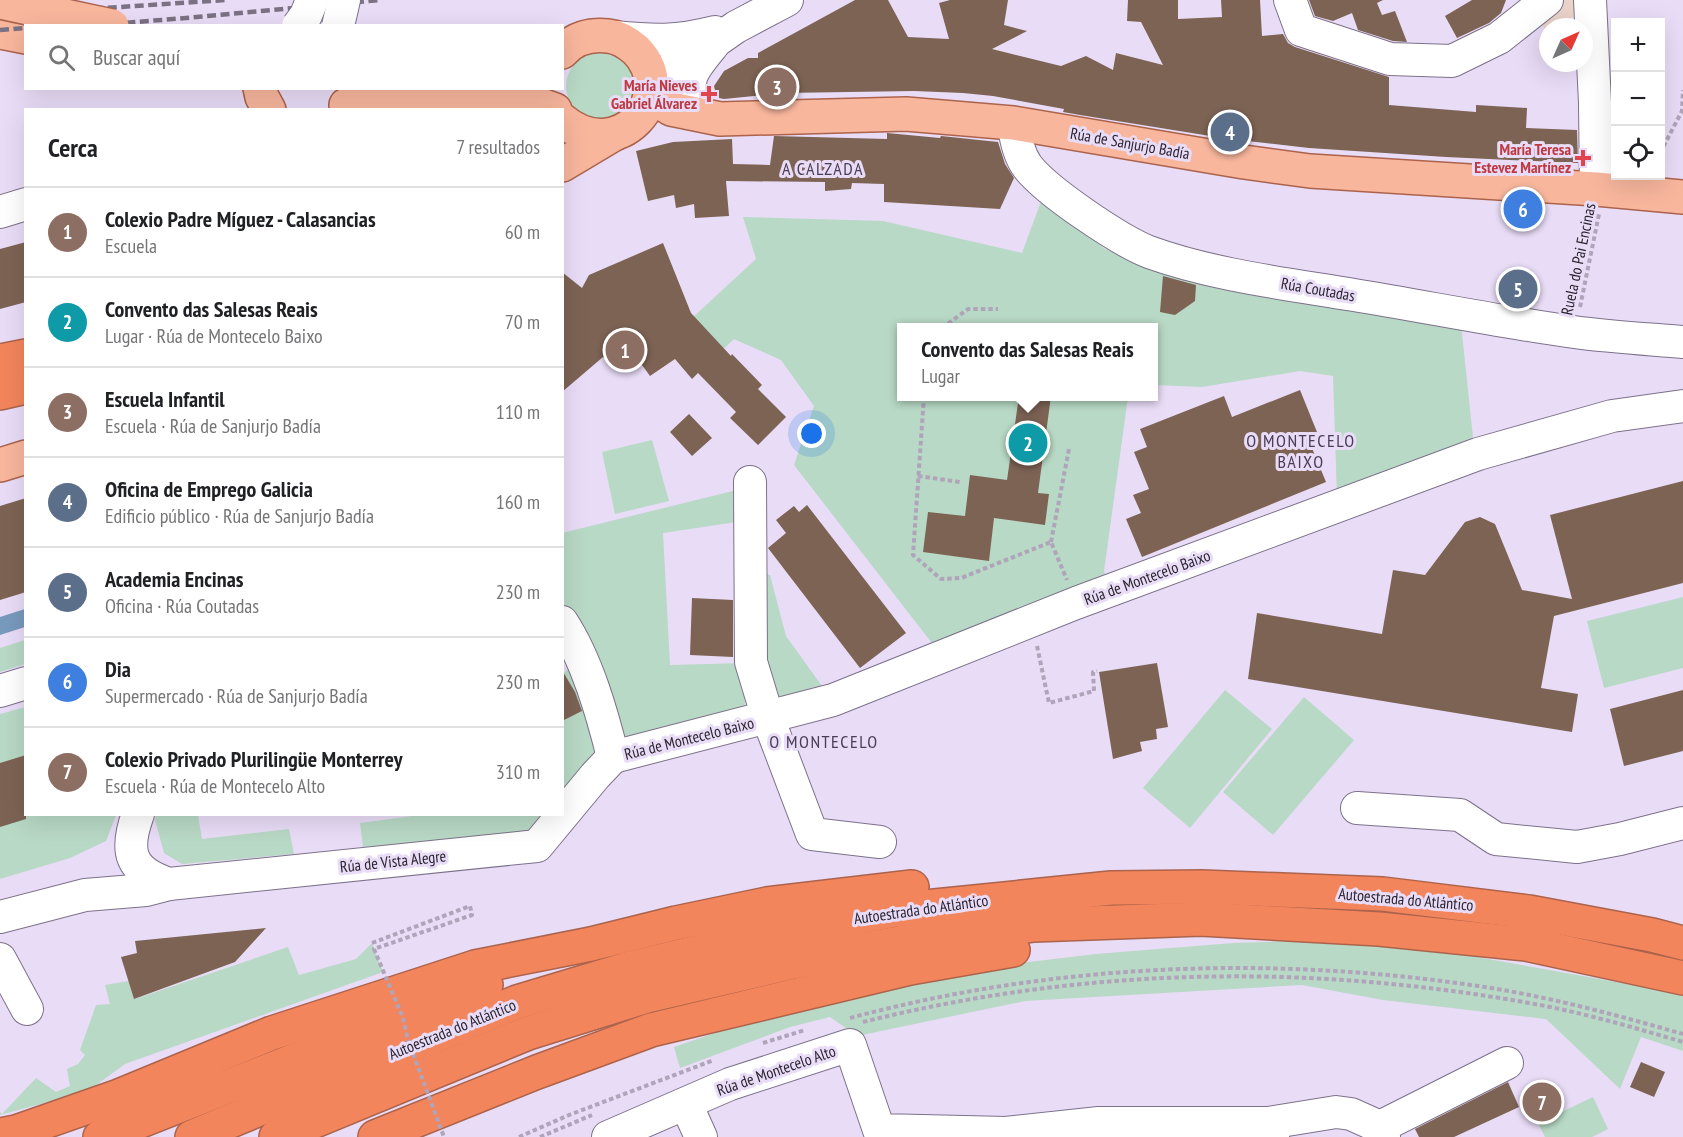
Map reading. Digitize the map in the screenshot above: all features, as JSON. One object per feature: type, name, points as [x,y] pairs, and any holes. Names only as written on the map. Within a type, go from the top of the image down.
[{"type":"highway","points":[[0,361],[24,356]]},
{"type":"highway","points":[[0,393],[24,387]]},
{"type":"highway","points":[[0,1135],[16,1132],[119,1096],[272,1033],[476,967],[591,944],[767,904],[899,888],[1015,879],[1111,888]]},
{"type":"highway","name":"Autoestrada do Atlántico","points":[[192,1137],[517,1002],[630,968],[782,932],[895,910],[1111,888],[1203,887],[1383,894],[1529,912],[1683,943]]},
{"type":"highway","name":"Autoestrada do Atlántico","points":[[276,1137],[528,1033],[647,996],[793,962],[904,942],[1034,925],[1201,919],[1390,930],[1526,944],[1683,978]]},
{"type":"highway","points":[[386,1134],[651,1030],[910,968],[982,954],[1044,946],[1090,923]]},
{"type":"highway","points":[[100,1137],[591,944]]},
{"type":"main road","points":[[0,2],[103,24]]},
{"type":"main road","points":[[0,32],[24,37]]},
{"type":"main road","points":[[564,51],[581,38],[597,34],[614,37],[629,44],[655,48],[648,70],[650,91],[644,111],[633,124],[564,164]]},
{"type":"main road","points":[[550,90],[555,108]]},
{"type":"main road","name":"Rúa de Sanjurjo Badía","points":[[650,91],[671,109],[711,117],[906,114],[1013,123],[1310,171],[1683,197]]},
{"type":"main road","points":[[347,101],[392,94],[490,104],[533,102],[550,108]]},
{"type":"main road","name":"Rúa de Sanjurjo Badía","points":[[564,122],[586,134],[603,136],[617,133],[642,134],[711,117]]},
{"type":"main road","points":[[0,465],[24,459]]},
{"type":"street","points":[[299,24],[312,0]]},
{"type":"street","points":[[338,24],[344,0]]},
{"type":"street","points":[[650,91],[675,65],[787,0]]},
{"type":"street","points":[[1290,0],[1301,30],[1390,59],[1452,61],[1499,38],[1547,0]]},
{"type":"street","points":[[1590,0],[1600,190]]},
{"type":"street","points":[[655,48],[684,40],[726,34]]},
{"type":"street","points":[[711,117],[692,99],[689,89],[690,78],[694,69],[726,34]]},
{"type":"street","name":"Rúa Coutadas","points":[[1013,123],[1017,145],[1027,165],[1036,175],[1111,232],[1148,251],[1226,272],[1575,332],[1683,342]]},
{"type":"street","points":[[0,212],[24,205]]},
{"type":"street","name":"Rúa de Montecelo Baixo","points":[[613,757],[833,700],[1076,603],[1478,454],[1612,416],[1683,406]]},
{"type":"street","points":[[750,482],[751,663],[768,718],[812,834],[880,842]]},
{"type":"street","points":[[564,625],[575,641],[613,757]]},
{"type":"street","points":[[0,691],[24,684]]},
{"type":"street","name":"Rúa de Vista Alegre","points":[[564,813],[613,757]]},
{"type":"street","points":[[1357,808],[1460,815],[1496,839],[1577,847],[1683,823]]},
{"type":"street","points":[[137,816],[131,838],[134,859],[147,876],[169,884]]},
{"type":"street","name":"Rúa de Vista Alegre","points":[[0,917],[98,894],[146,890],[169,884],[537,846],[562,816]]},
{"type":"street","points":[[98,894],[104,881],[134,859]]},
{"type":"street","points":[[0,959],[27,1009]]},
{"type":"street","name":"Rúa de Montecelo Alto","points":[[686,1104],[730,1084],[850,1045],[879,1134],[1006,1135],[1099,1124],[1270,1130],[1336,1112],[1351,1114],[1382,1132],[1508,1063]]},
{"type":"street","points":[[601,1126],[686,1104],[701,1137]]},
{"type":"path","points":[[1665,143],[1682,111],[1683,90]]},
{"type":"path","name":"Ruela do Pai Encinas","points":[[1575,332],[1600,190]]},
{"type":"path","points":[[948,323],[968,309],[998,309]]},
{"type":"path","points":[[924,401],[913,555],[941,579],[961,578],[1051,542]]},
{"type":"path","points":[[1069,449],[1051,542],[1076,603]]},
{"type":"path","points":[[918,476],[960,482]]},
{"type":"path","points":[[1037,645],[1049,703],[1094,691],[1093,672],[1098,671]]},
{"type":"path","points":[[372,943],[470,906],[472,915],[374,949],[403,1018],[408,1040],[444,1137]]},
{"type":"path","points":[[844,1019],[933,998],[1022,983],[1113,974],[1204,969],[1297,968],[1472,985],[1621,1016],[1683,1034]]},
{"type":"path","points":[[854,1025],[936,1006],[1024,990],[1069,985],[1205,975],[1297,976],[1414,985],[1531,1003],[1683,1041]]},
{"type":"path","points":[[755,1046],[814,1027]]},
{"type":"path","points":[[519,1137],[569,1115],[716,1059]]},
{"type":"path","points":[[540,1137],[601,1126]]},
{"type":"shaded area","points":[[1524,0],[1595,0],[1571,18],[1539,18],[1539,21]]},
{"type":"green space","points":[[600,52],[613,55],[624,62],[631,73],[634,86],[631,99],[624,110],[613,117],[600,120],[587,117],[576,110],[569,99],[566,86],[569,73],[576,62],[587,55]]},
{"type":"green space","points":[[1043,196],[1105,249],[1229,283],[1461,324],[1474,447],[1337,497],[1333,376],[1300,371],[1202,387],[1158,385],[1158,323],[897,323],[897,401],[1127,401],[1104,571],[1108,583],[938,651],[794,465],[814,406],[781,360],[734,339],[708,364],[678,331],[756,259],[743,217],[883,221],[1022,253]]},
{"type":"green space","points":[[652,440],[669,501],[615,514],[602,452]]},
{"type":"green space","points":[[741,489],[743,521],[663,533],[670,665],[744,663],[745,717],[620,747],[582,636],[564,604],[564,533]]},
{"type":"green space","points":[[763,574],[770,575],[786,636],[827,693],[773,709],[760,668]]},
{"type":"green space","points":[[1683,597],[1683,668],[1604,688],[1587,621]]},
{"type":"green space","points":[[24,640],[24,664],[0,672],[0,648]]},
{"type":"green space","points":[[572,667],[596,751],[564,793],[564,672]]},
{"type":"green space","points":[[1225,690],[1272,729],[1190,828],[1143,788]]},
{"type":"green space","points":[[1304,697],[1354,740],[1273,835],[1223,792]]},
{"type":"green space","points":[[24,707],[24,816],[116,816],[106,841],[70,858],[0,879],[0,714]]},
{"type":"green space","points":[[156,816],[198,816],[202,839],[289,829],[294,854],[182,864],[164,853]]},
{"type":"green space","points":[[412,816],[545,816],[535,828],[525,833],[363,847],[360,823]]},
{"type":"green space","points":[[1324,940],[1471,956],[1683,994],[1683,1051],[1641,1037],[1620,1089],[1546,1019],[1383,1000],[1302,985],[1025,1001],[857,1036],[830,1017],[790,1027],[680,1068],[674,1047],[753,1020],[962,970],[1096,954],[1233,943]]},
{"type":"green space","points":[[372,943],[383,972],[125,1064],[88,1091],[0,1115],[0,1112],[2,1114],[36,1078],[56,1092],[70,1086],[67,1069],[78,1064],[85,1055],[80,1050],[96,1005],[110,1004],[105,985],[129,981],[135,999],[288,947],[299,975],[356,959]]},
{"type":"green space","points":[[1593,1097],[1608,1129],[1592,1137],[1545,1137],[1538,1123]]},
{"type":"water","points":[[24,609],[24,627],[0,635],[0,617]]},
{"type":"building","points":[[855,0],[888,0],[908,37],[949,39],[939,3],[950,0],[1008,0],[1004,25],[1027,31],[992,49],[1061,66],[1086,56],[1113,70],[1116,53],[1163,65],[1141,22],[1127,21],[1128,0],[1178,0],[1178,19],[1222,17],[1221,0],[1260,0],[1262,36],[1283,34],[1288,43],[1295,47],[1389,77],[1389,105],[1476,112],[1476,105],[1527,108],[1526,128],[1577,130],[1578,163],[1309,148],[1229,139],[1063,112],[1064,109],[993,96],[963,93],[914,91],[783,93],[724,99],[716,95],[714,86],[724,71],[748,58],[758,58],[758,53]]},
{"type":"building","points":[[1309,0],[1383,0],[1377,3],[1382,15],[1395,11],[1407,42],[1393,41],[1358,30],[1352,13],[1333,21],[1315,16]]},
{"type":"building","points":[[1472,0],[1506,0],[1501,13],[1489,23],[1457,38],[1445,16]]},
{"type":"building","points":[[887,133],[998,142],[1005,164],[1014,178],[1000,209],[884,202],[884,184],[852,183],[851,189],[825,191],[825,182],[726,181],[729,216],[695,218],[694,204],[676,208],[674,195],[648,201],[636,151],[673,142],[732,139],[733,164],[770,165],[774,136],[887,139]]},
{"type":"building","points":[[24,243],[24,303],[0,309],[0,249]]},
{"type":"building","points":[[663,243],[691,313],[762,385],[758,389],[786,417],[758,445],[730,418],[736,412],[698,373],[692,379],[675,359],[650,376],[634,354],[627,360],[619,352],[610,363],[603,357],[564,390],[564,274],[582,288],[589,275]]},
{"type":"building","points":[[1163,276],[1196,285],[1195,301],[1175,315],[1160,312]]},
{"type":"building","points":[[1300,390],[1317,432],[1307,436],[1326,482],[1142,557],[1126,519],[1141,513],[1133,495],[1149,489],[1134,452],[1147,447],[1140,429],[1224,396],[1232,417]]},
{"type":"building","points":[[1018,401],[1050,401],[1038,493],[1049,494],[1045,525],[994,518],[989,561],[923,552],[928,512],[965,516],[970,475],[1007,480]]},
{"type":"building","points":[[689,414],[712,438],[692,456],[670,432]]},
{"type":"building","points":[[1683,481],[1683,583],[1554,616],[1541,688],[1578,694],[1572,732],[1248,679],[1257,613],[1382,634],[1393,570],[1425,575],[1465,522],[1480,517],[1495,524],[1522,590],[1572,599],[1550,515]]},
{"type":"building","points":[[24,499],[24,593],[0,600],[0,506]]},
{"type":"building","points":[[807,505],[906,633],[860,668],[768,548],[786,533],[776,520],[794,506],[799,512]]},
{"type":"building","points":[[692,598],[733,600],[733,657],[690,655]]},
{"type":"building","points":[[1157,663],[1168,727],[1156,729],[1157,739],[1140,742],[1142,751],[1113,759],[1099,672]]},
{"type":"building","points":[[564,673],[575,692],[582,711],[564,720]]},
{"type":"building","points":[[1683,690],[1683,751],[1624,766],[1610,709]]},
{"type":"building","points":[[24,756],[24,816],[26,819],[0,827],[0,763]]},
{"type":"building","points":[[266,928],[235,962],[134,999],[121,957],[137,953],[135,941]]},
{"type":"building","points":[[1641,1062],[1665,1072],[1654,1097],[1630,1087]]},
{"type":"building","points":[[1508,1082],[1519,1107],[1454,1137],[1419,1137],[1415,1129]]},
{"type":"railway","points":[[0,15],[225,0]]},
{"type":"railway","points":[[111,24],[379,0]]},
{"type":"railway","points":[[0,30],[24,28]]},
{"type":"place","name":"Escuela Infantil","points":[[777,87]]},
{"type":"place","name":"María Nieves Gabriel Álvarez","points":[[709,94]]},
{"type":"place","name":"Oficina de Emprego Galicia","points":[[1230,132]]},
{"type":"place","name":"María Teresa Estevez Martínez","points":[[1583,158]]},
{"type":"place","name":"Dia","points":[[1523,209]]},
{"type":"place","name":"Academia Encinas","points":[[1518,289]]},
{"type":"place","name":"Colexio Padre Míguez - Calasancias","points":[[625,350]]},
{"type":"place","name":"Convento das Salesas Reais","points":[[1028,443]]},
{"type":"place","name":"Colexio Privado Plurilingüe Monterrey","points":[[1542,1102]]},
{"type":"district","name":"A CALZADA","points":[[823,169]]},
{"type":"district","name":"O MONTECELO BAIXO","points":[[1301,451]]},
{"type":"district","name":"O MONTECELO","points":[[824,742]]}]
